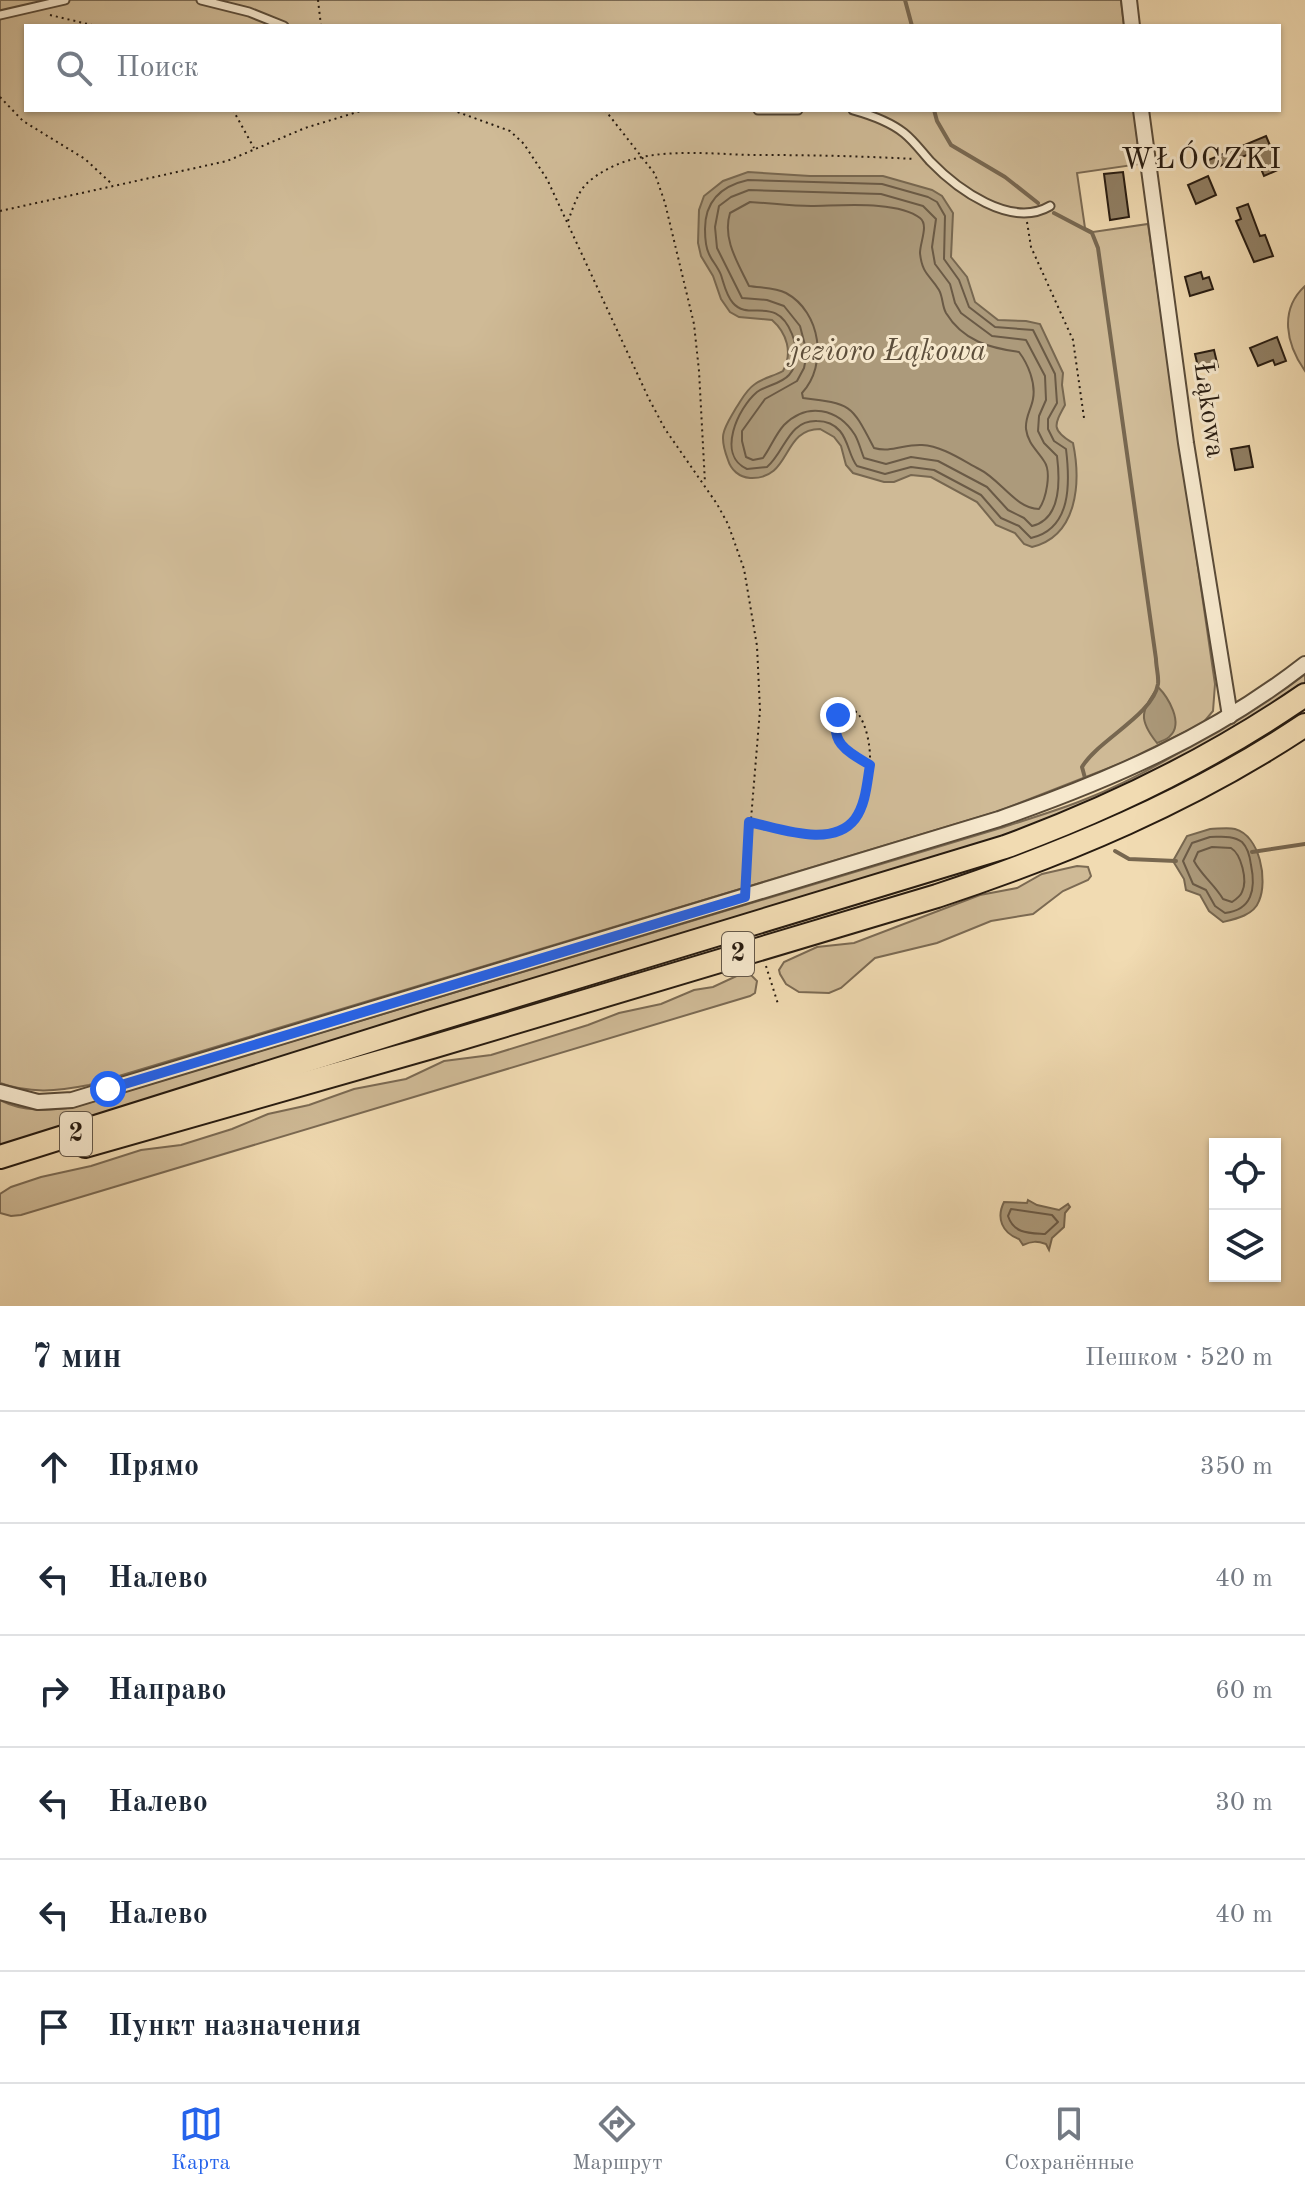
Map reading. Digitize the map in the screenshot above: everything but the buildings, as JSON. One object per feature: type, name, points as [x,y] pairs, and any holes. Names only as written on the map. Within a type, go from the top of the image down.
[{"type":"highway","name":"2","points":[[0,1157],[429,1022],[1005,847],[1078,819],[1173,774],[1252,730],[1305,695]]},
{"type":"highway","name":"2","points":[[0,1171],[432,1047],[937,896],[1061,853],[1185,796],[1305,725]]},
{"type":"street","points":[[1129,0],[1132,24]]},
{"type":"street","name":"Łąkowa","points":[[1141,112],[1186,443],[1230,716]]},
{"type":"street","points":[[0,1092],[38,1102],[72,1100],[1033,807],[1136,765],[1230,716],[1305,664]]},
{"type":"lane","points":[[0,15],[65,0]]},
{"type":"lane","points":[[201,0],[249,12],[279,24]]},
{"type":"lane","points":[[858,112],[886,122],[904,133],[929,160],[973,195],[1003,209],[1028,214],[1050,206]]},
{"type":"path","points":[[318,0],[321,24]]},
{"type":"path","points":[[26,9],[88,24]]},
{"type":"path","points":[[0,97],[23,121],[85,159],[114,186]]},
{"type":"path","points":[[234,112],[254,149]]},
{"type":"path","points":[[0,211],[227,161],[305,128],[357,112]]},
{"type":"path","points":[[458,112],[510,131],[524,144],[547,179],[665,429],[705,484],[736,545],[754,618],[760,710],[745,897]]},
{"type":"path","points":[[607,112],[655,174],[665,203],[694,324],[705,484]]},
{"type":"path","points":[[568,222],[578,196],[589,181],[609,168],[673,153],[929,160]]},
{"type":"path","points":[[1028,214],[1031,247],[1073,340],[1084,418]]},
{"type":"path","points":[[749,822],[813,835],[842,829],[855,818],[865,796],[870,765],[865,723],[857,712],[847,710],[838,715],[834,727],[838,739],[848,751],[870,765]]},
{"type":"path","points":[[760,947],[778,1004]]},
{"type":"shaded area","points":[[0,0],[1121,0],[1124,24],[24,24],[24,112],[1134,112],[1140,164],[1077,173],[1085,228],[1093,232],[1148,224],[1215,684],[1213,711],[1203,723],[1124,762],[999,811],[89,1085],[44,1090],[22,1089],[0,1083]]},
{"type":"shaded area","points":[[1305,286],[1305,371],[1293,350],[1288,327],[1291,306]]},
{"type":"shaded area","points":[[1305,671],[1305,689],[1261,718],[1049,825],[0,1153],[0,1100],[36,1110],[74,1107],[1045,814],[1143,773],[1226,724]]},
{"type":"shaded area","points":[[1077,866],[1088,867],[1091,876],[1088,880],[1063,891],[1033,914],[991,921],[937,943],[875,958],[841,988],[829,993],[799,992],[786,984],[780,974],[784,962],[817,947],[854,943],[980,895],[1017,888],[1042,874]]},
{"type":"shaded area","points":[[749,973],[757,981],[755,993],[750,996],[21,1215],[0,1213],[0,1194],[41,1177],[91,1166],[141,1150],[181,1145],[268,1114],[309,1105],[354,1089],[406,1079],[444,1061],[491,1055],[619,1013],[661,1004],[694,990],[713,987]]},
{"type":"water","name":"jezioro Łąkowa","points":[[748,172],[883,176],[932,190],[942,196],[953,213],[951,257],[967,277],[975,302],[998,320],[1040,324],[1063,373],[1065,405],[1057,427],[1073,443],[1076,490],[1073,506],[1059,532],[1032,547],[1024,544],[1015,533],[996,525],[977,502],[931,477],[911,475],[894,482],[884,482],[853,473],[846,465],[841,446],[834,437],[820,429],[808,431],[799,437],[773,471],[763,476],[750,478],[733,470],[723,444],[726,427],[749,389],[783,371],[788,357],[785,337],[772,320],[739,317],[730,312],[701,256],[698,243],[699,210],[704,196],[723,181]]},
{"type":"water","points":[[1158,687],[1170,703],[1175,724],[1169,737],[1157,743],[1146,727],[1144,715]]},
{"type":"water","points":[[1232,828],[1244,833],[1256,849],[1262,871],[1262,892],[1257,906],[1244,916],[1223,922],[1209,911],[1200,895],[1186,890],[1184,879],[1173,861],[1187,836],[1210,829]]},
{"type":"water","points":[[1028,1200],[1059,1210],[1068,1204],[1070,1207],[1065,1213],[1064,1227],[1052,1238],[1049,1250],[1046,1244],[1040,1242],[1023,1245],[1002,1224],[1004,1202],[1027,1203]]},
{"type":"waterway","points":[[905,0],[911,24]]},
{"type":"waterway","points":[[935,112],[951,145],[1005,177],[1038,203]]},
{"type":"waterway","points":[[1054,213],[1092,233],[1098,248],[1158,678],[1154,695],[1146,706],[1082,767],[1085,778]]},
{"type":"waterway","points":[[1252,852],[1305,844]]},
{"type":"waterway","points":[[1115,851],[1129,859],[1176,861]]},
{"type":"district","name":"WŁÓCZKI","points":[[1202,160]]},
{"type":"route","points":[[108,1089],[745,897],[749,822],[813,835],[830,834],[855,818],[865,796],[870,765],[848,751],[838,739],[834,727],[838,715]]}]
